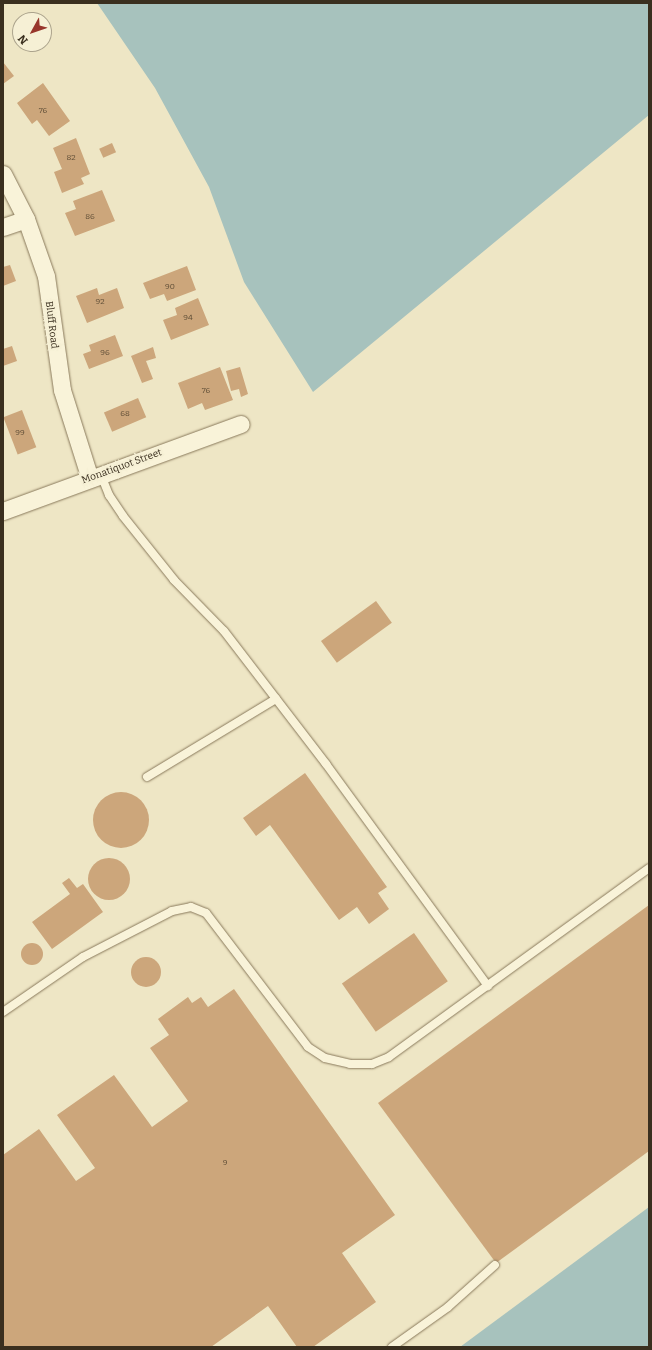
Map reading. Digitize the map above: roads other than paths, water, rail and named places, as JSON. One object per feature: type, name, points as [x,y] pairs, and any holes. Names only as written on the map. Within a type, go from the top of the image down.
[{"type":"street","name":"Bluff Road","points":[[3,174],[26,219],[46,276],[62,390],[95,477]]},
{"type":"street","points":[[3,227],[26,219]]},
{"type":"street","name":"Monatiquot Street","points":[[3,511],[241,424]]},
{"type":"lane","points":[[95,477],[109,494],[131,527],[174,580],[224,631],[488,986]]},
{"type":"lane","points":[[147,777],[276,699]]},
{"type":"lane","points":[[3,1012],[83,957],[172,912],[191,907],[206,912],[308,1047],[325,1058],[350,1064],[372,1064],[388,1057],[649,868]]},
{"type":"lane","points":[[392,1347],[448,1307],[495,1265]]},
{"type":"water","points":[[97,3],[649,3],[649,115],[313,392],[244,282],[209,187],[155,88]]},
{"type":"water","points":[[649,1207],[649,1347],[460,1347]]}]
